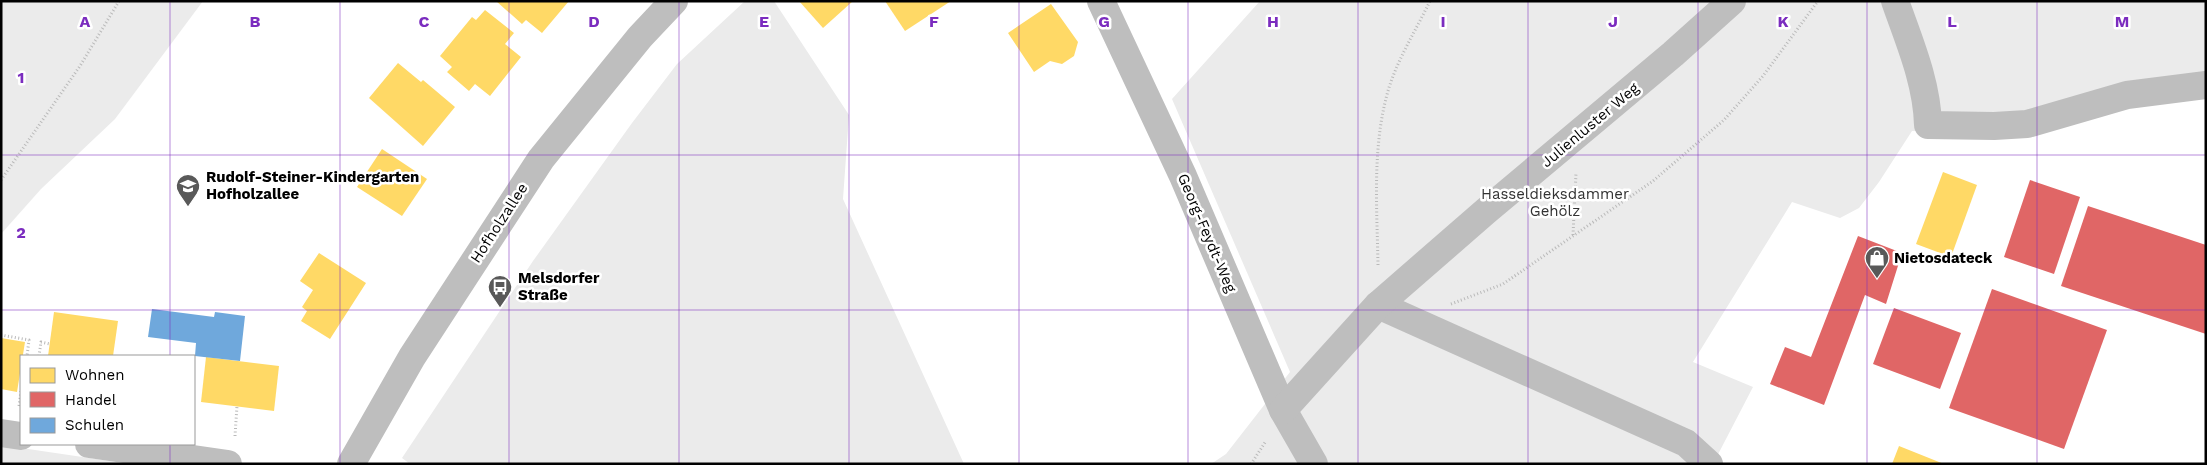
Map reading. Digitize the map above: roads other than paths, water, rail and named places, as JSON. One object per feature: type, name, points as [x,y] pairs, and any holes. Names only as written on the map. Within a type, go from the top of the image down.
[{"type":"street","name":"Hofholzallee","points":[[351,464],[412,357],[541,159],[640,37],[674,1]]},
{"type":"street","name":"Georg-Feydt-Weg","points":[[1101,1],[1183,176],[1283,410],[1314,464]]},
{"type":"street","name":"Julienluster Weg","points":[[1283,410],[1378,306],[1486,211],[1673,54],[1732,1]]},
{"type":"street","points":[[1895,1],[1915,58],[1927,106],[1928,125],[2027,124],[2127,96],[2206,85]]},
{"type":"street","points":[[1378,306],[1686,443],[1709,464]]},
{"type":"street","points":[[1,433],[20,436]]},
{"type":"street","points":[[96,445],[228,464]]},
{"type":"place","name":"Rudolf-Steiner-Kindergarten Hofholzallee","points":[[188,207]]},
{"type":"place","name":"Nietosdateck","points":[[1877,279]]},
{"type":"place","name":"Melsdorfer Straße","points":[[500,308]]},
{"type":"park label","name":"Hasseldieksdammer Gehölz","points":[[1555,202]]}]
